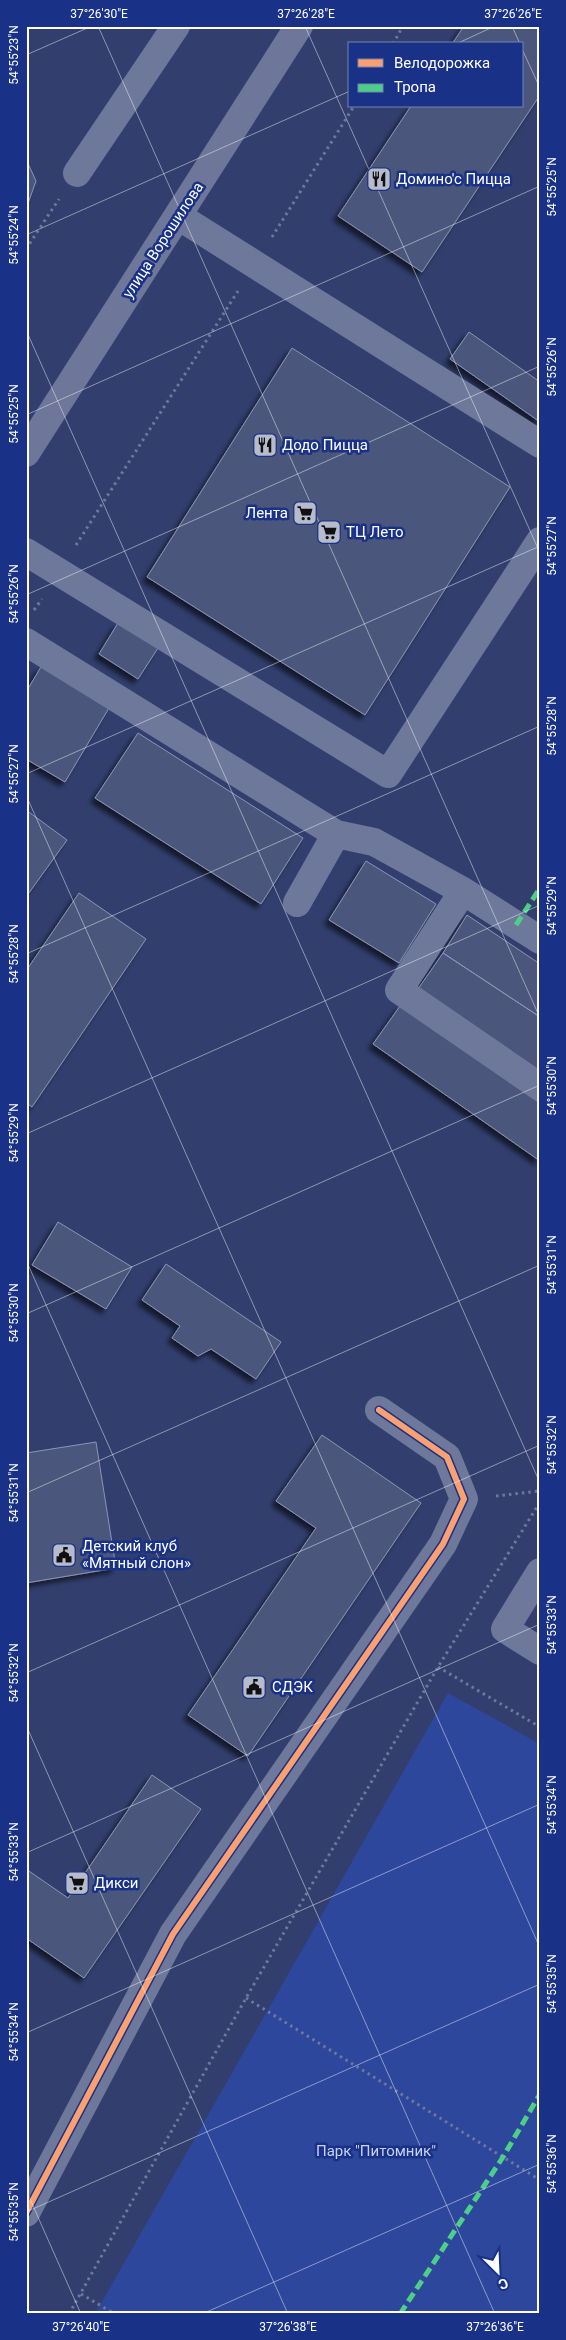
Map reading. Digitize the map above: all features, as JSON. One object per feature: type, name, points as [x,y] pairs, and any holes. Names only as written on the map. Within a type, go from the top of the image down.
[{"type":"main road","name":"улица Ворошилова","points":[[26,453],[299,26]]},
{"type":"street","points":[[77,173],[176,26]]},
{"type":"street","points":[[178,216],[540,444]]},
{"type":"street","points":[[26,552],[388,774],[540,541]]},
{"type":"street","points":[[29,629],[336,834],[374,842],[463,892],[540,940]]},
{"type":"street","points":[[297,903],[336,834]]},
{"type":"street","points":[[463,892],[399,990],[540,1087]]},
{"type":"street","points":[[26,2213],[173,1934],[443,1544],[464,1499],[447,1456],[379,1410]]},
{"type":"street","points":[[540,1572],[505,1629],[540,1651]]},
{"type":"path","points":[[393,42],[403,26]]},
{"type":"path","points":[[29,629],[59,572],[353,108]]},
{"type":"path","points":[[26,249],[77,173]]},
{"type":"path","points":[[464,1499],[540,1491]]},
{"type":"path","points":[[69,2314],[246,1998],[438,1668],[540,1502]]},
{"type":"path","points":[[438,1668],[540,1727]]},
{"type":"path","points":[[246,1998],[540,2180]]},
{"type":"path","points":[[81,2294],[115,2314]]},
{"type":"green space","name":"Парк \"Питомник\"","points":[[448,1693],[540,1744],[540,2314],[95,2314]]},
{"type":"building","points":[[464,26],[540,26],[540,95],[422,272],[338,216],[410,108],[524,108],[524,42],[453,42]]},
{"type":"building","points":[[26,159],[36,181],[26,209]]},
{"type":"building","points":[[469,332],[540,382],[540,422],[450,359]]},
{"type":"building","name":"ТЦ Лето","points":[[292,348],[510,487],[365,715],[147,577]]},
{"type":"building","points":[[118,623],[158,648],[138,679],[99,654]]},
{"type":"building","points":[[41,667],[109,708],[65,782],[26,759],[26,692]]},
{"type":"building","points":[[138,733],[303,838],[261,904],[95,798]]},
{"type":"building","points":[[26,810],[67,840],[26,897]]},
{"type":"building","points":[[366,861],[436,904],[399,963],[329,920]]},
{"type":"building","points":[[79,893],[146,939],[32,1107],[26,1103],[26,971]]},
{"type":"building","points":[[467,915],[540,964],[540,1017],[443,953]]},
{"type":"building","points":[[443,953],[540,1017],[540,1071],[418,989]]},
{"type":"building","points":[[400,1006],[540,1103],[540,1161],[373,1044]]},
{"type":"building","points":[[58,1222],[132,1267],[106,1309],[32,1265]]},
{"type":"building","points":[[166,1264],[281,1342],[256,1379],[211,1349],[198,1356],[172,1338],[180,1326],[142,1300]]},
{"type":"building","points":[[322,1435],[421,1503],[248,1756],[188,1715],[316,1528],[276,1501]]},
{"type":"building","points":[[96,1442],[116,1568],[26,1583],[26,1453]]},
{"type":"building","points":[[152,1775],[201,1809],[84,1978],[26,1938],[26,1869],[68,1898]]},
{"type":"marked path","points":[[516,925],[540,888]]},
{"type":"marked path","points":[[400,2314],[503,2157],[540,2094]]},
{"type":"cycle path","points":[[26,2213],[173,1934],[443,1544],[464,1499],[447,1457],[379,1410]]},
{"type":"place","name":"Домино'с Пицца","points":[[379,179]]},
{"type":"place","name":"Додо Пицца","points":[[265,445]]},
{"type":"place","name":"Лента","points":[[305,513]]},
{"type":"place","name":"ТЦ Лето","points":[[329,532]]},
{"type":"place","name":"Детский клуб «Мятный слон»","points":[[64,1555]]},
{"type":"place","name":"СДЭК","points":[[254,1687]]},
{"type":"place","name":"Дикси","points":[[77,1883]]}]
